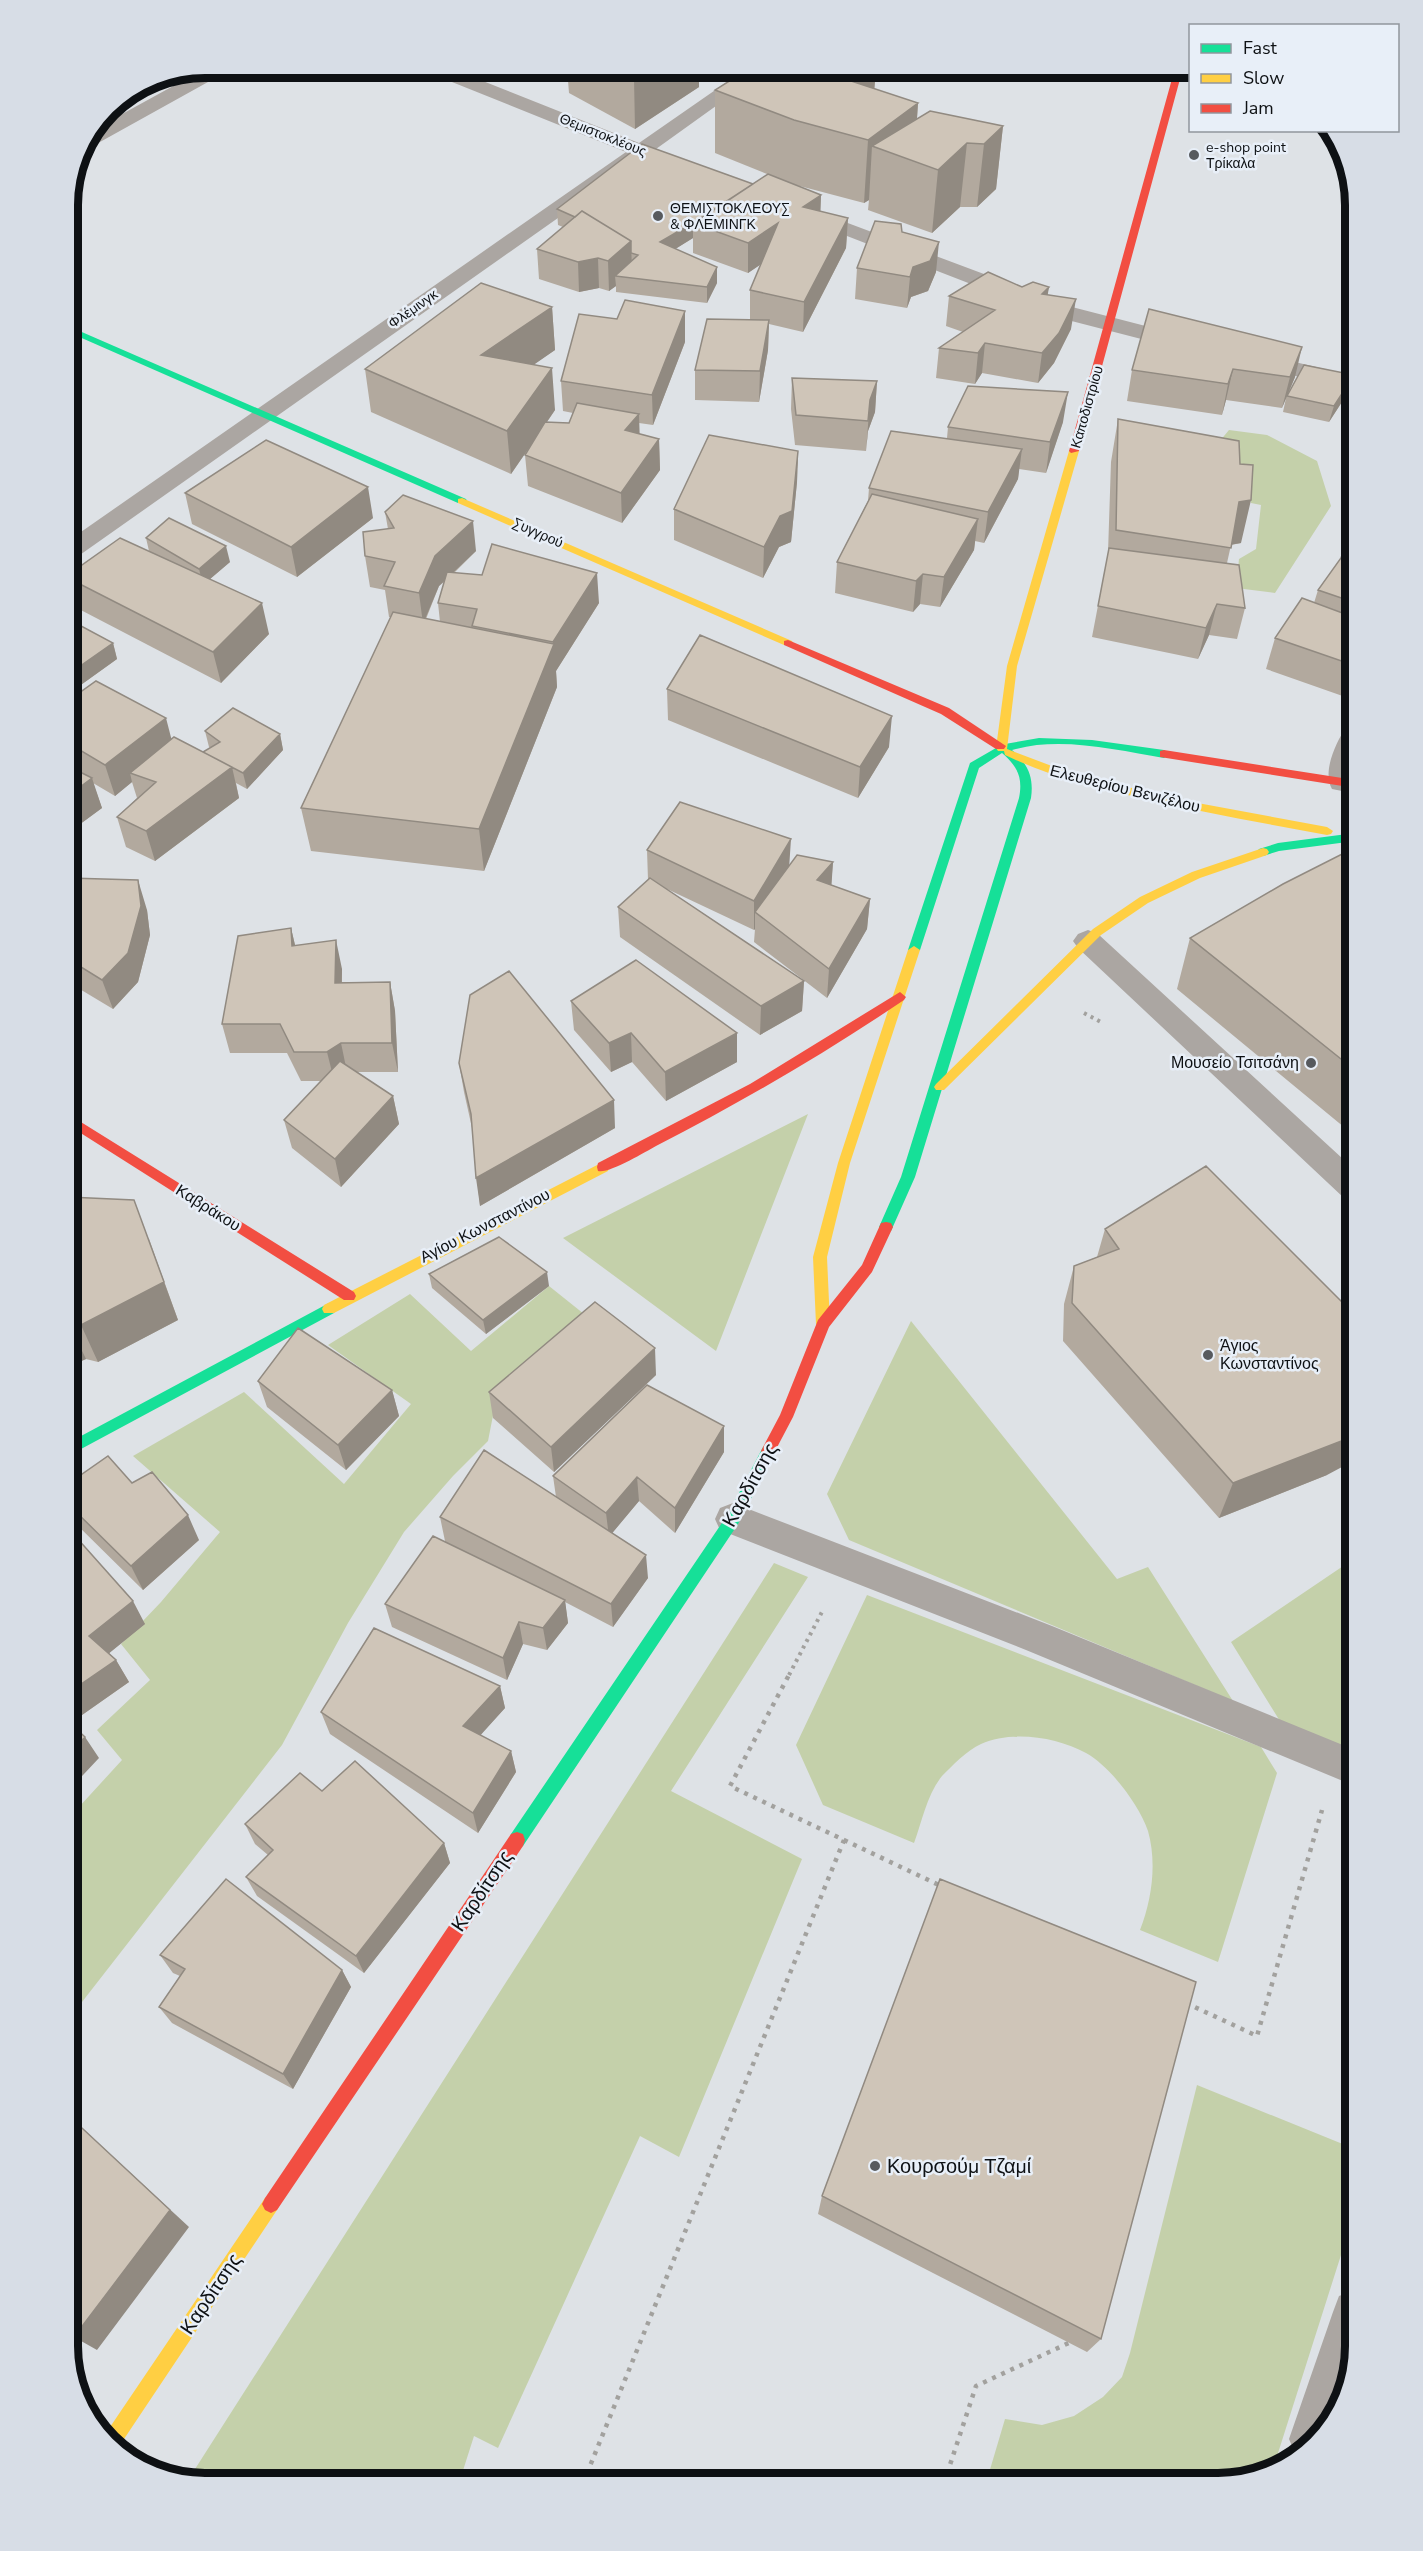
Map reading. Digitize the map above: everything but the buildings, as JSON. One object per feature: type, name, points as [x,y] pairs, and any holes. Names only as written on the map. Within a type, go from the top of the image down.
[{"type":"main road","name":"Καποδιστρίου","points":[[1002,748],[1011,666],[1110,326],[1176,78]]},
{"type":"main road","name":"Συγγρού","points":[[78,332],[945,711],[968,723],[1002,748]]},
{"type":"main road","name":"Ελευθερίου Βενιζέλου","points":[[1002,748],[1054,740],[1084,742],[1345,782]]},
{"type":"main road","name":"Ελευθερίου Βενιζέλου","points":[[1002,748],[1035,765],[1077,779],[1175,804],[1345,835]]},
{"type":"main road","points":[[1002,748],[1019,763],[1026,774],[1026,791],[973,973],[908,1178],[867,1268],[823,1324],[820,1257],[844,1163],[900,997],[971,771],[984,756],[1002,748]]},
{"type":"main road","points":[[934,1092],[1097,932],[1144,900],[1196,875],[1278,847],[1345,838]]},
{"type":"main road","name":"Αγίου Κωνσταντίνου","points":[[78,1445],[349,1296],[753,1090],[900,997]]},
{"type":"main road","name":"Καβράκου","points":[[78,1125],[349,1296]]},
{"type":"main road","name":"Καρδίτσης","points":[[115,2436],[733,1519],[786,1417],[823,1324]]},
{"type":"street","points":[[100,134],[201,78]]},
{"type":"street","name":"Θεμιστοκλέους","points":[[459,78],[696,171]]},
{"type":"street","name":"Φλέμινγκ","points":[[78,545],[744,78]]},
{"type":"street","points":[[785,205],[1064,312],[1110,326],[1206,348]]},
{"type":"street","points":[[1229,354],[1345,380]]},
{"type":"street","points":[[1345,756],[1343,765],[1345,771]]},
{"type":"street","points":[[1088,941],[1345,1179]]},
{"type":"street","points":[[733,1519],[1039,1638],[1345,1763]]},
{"type":"street","points":[[1316,2427],[1345,2344]]},
{"type":"path","points":[[1036,990],[1110,1026]]},
{"type":"path","points":[[847,1564],[730,1786],[951,1891]]},
{"type":"path","points":[[1176,1998],[1257,2036],[1345,1766]]},
{"type":"path","points":[[592,2473],[590,2466],[844,1840]]},
{"type":"path","points":[[948,2473],[976,2386],[1083,2336]]},
{"type":"green space","points":[[1229,430],[1267,435],[1317,461],[1331,506],[1275,593],[1236,588],[1239,559],[1256,549],[1261,505],[1251,503],[1243,479],[1204,460]]},
{"type":"green space","points":[[808,1114],[716,1351],[563,1238]]},
{"type":"green space","points":[[549,1286],[589,1318],[498,1390],[488,1441],[453,1476],[404,1532],[348,1623],[282,1745],[78,2007],[78,1808],[122,1760],[97,1730],[150,1680],[121,1644],[161,1602],[220,1532],[133,1456],[244,1392],[344,1484],[411,1404],[328,1345],[410,1294],[471,1351]]},
{"type":"green space","points":[[911,1321],[1117,1579],[1148,1567],[1233,1701],[849,1540],[827,1494]]},
{"type":"green space","points":[[774,1563],[808,1577],[671,1791],[802,1859],[679,2157],[640,2136],[498,2448],[474,2436],[462,2473],[193,2473]]},
{"type":"green space","points":[[1345,1565],[1345,1752],[1283,1726],[1231,1642]]},
{"type":"green space","points":[[867,1595],[1261,1747],[1277,1773],[1218,1962],[1140,1930],[1148,1906],[1152,1881],[1151,1843],[1148,1831],[1138,1810],[1114,1777],[1095,1759],[1074,1747],[1048,1739],[1020,1736],[993,1740],[976,1747],[955,1763],[937,1783],[914,1843],[823,1805],[796,1745]]},
{"type":"green space","points":[[1197,2085],[1345,2145],[1345,2242],[1276,2459],[1243,2471],[1218,2473],[989,2473],[1005,2419],[1042,2425],[1074,2416],[1103,2397],[1122,2377]]},
{"type":"traffic: fast","points":[[78,333],[462,501]]},
{"type":"traffic: fast","points":[[914,950],[974,766],[992,753],[1014,745],[1039,742],[1092,743],[1164,754]]},
{"type":"traffic: fast","points":[[886,1227],[908,1177],[1025,798],[1025,774],[1018,762],[1000,746]]},
{"type":"traffic: fast","points":[[1263,852],[1278,847],[1345,838]]},
{"type":"traffic: fast","points":[[78,1445],[329,1309]]},
{"type":"traffic: fast","points":[[517,1840],[733,1519],[768,1451]]},
{"type":"traffic: slow","points":[[1002,748],[1012,666],[1074,451]]},
{"type":"traffic: slow","points":[[462,501],[788,643]]},
{"type":"traffic: slow","points":[[1009,752],[1053,771],[1154,798],[1327,831]]},
{"type":"traffic: slow","points":[[940,1087],[1097,932],[1144,900],[1196,875],[1263,852]]},
{"type":"traffic: slow","points":[[823,1324],[820,1257],[844,1163],[914,950]]},
{"type":"traffic: slow","points":[[329,1309],[603,1167]]},
{"type":"traffic: slow","points":[[115,2436],[271,2204]]},
{"type":"traffic: jam","points":[[1074,451],[1176,78]]},
{"type":"traffic: jam","points":[[788,643],[945,711],[1000,746]]},
{"type":"traffic: jam","points":[[1164,754],[1345,782]]},
{"type":"traffic: jam","points":[[603,1167],[755,1087],[828,1044],[900,997]]},
{"type":"traffic: jam","points":[[78,1125],[349,1296]]},
{"type":"traffic: jam","points":[[768,1451],[786,1417],[823,1324],[867,1268],[886,1227]]},
{"type":"traffic: jam","points":[[271,2204],[517,1840]]},
{"type":"place","name":"e-shop point Τρίκαλα","points":[[1194,155]]},
{"type":"place","name":"ΘΕΜΙΣΤΟΚΛΕΟΥΣ & ΦΛΕΜΙΝΓΚ","points":[[658,216]]},
{"type":"place","name":"Μουσείο Τσιτσάνη","points":[[1311,1063]]},
{"type":"place","name":"Άγιος Κωνσταντίνος","points":[[1208,1355]]},
{"type":"place","name":"Κουρσούμ Τζαμί","points":[[875,2166]]}]
